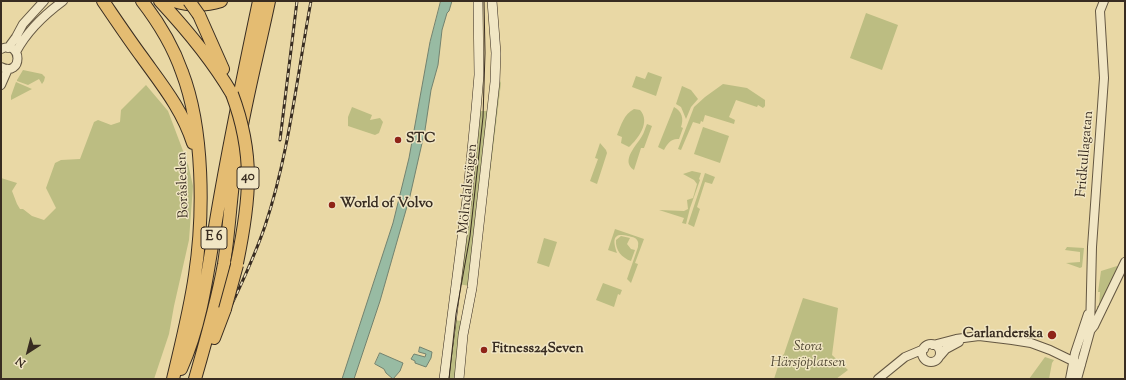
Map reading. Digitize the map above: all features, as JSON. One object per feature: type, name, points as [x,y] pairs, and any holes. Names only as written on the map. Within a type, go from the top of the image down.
[{"type":"highway","points":[[103,1],[122,30],[172,97],[185,124],[199,162]]},
{"type":"highway","name":"Boråsleden","points":[[142,1],[166,36],[183,73],[193,110],[199,162],[199,239],[195,276],[173,379]]},
{"type":"highway","name":"40","points":[[160,1],[198,43],[225,78],[235,94],[243,128],[248,165],[248,184],[242,237],[236,268],[225,309],[215,337],[195,379]]},
{"type":"highway","points":[[174,1],[184,4],[200,5],[221,1]]},
{"type":"highway","name":"40","points":[[189,1],[199,15],[207,32],[225,78]]},
{"type":"highway","name":"E 6","points":[[177,379],[185,361],[206,287],[235,94],[259,1]]},
{"type":"highway","name":"E 6","points":[[195,379],[219,290],[224,263],[241,126],[269,1]]},
{"type":"main road","name":"Mölndalsvägen","points":[[444,379],[468,191],[476,110],[479,75],[478,1]]},
{"type":"main road","name":"Mölndalsvägen","points":[[459,379],[463,335],[472,288],[495,82],[496,53],[492,1]]},
{"type":"street","points":[[8,50],[23,24],[44,1]]},
{"type":"street","points":[[8,50],[63,1]]},
{"type":"street","name":"Fridkullagatan","points":[[1090,309],[1093,221],[1104,90],[1100,11],[1104,1]]},
{"type":"street","points":[[1,85],[5,68],[12,68],[17,63],[18,56],[8,50]]},
{"type":"street","points":[[1090,332],[1125,262]]},
{"type":"street","points":[[1077,379],[1090,332],[1090,309]]},
{"type":"street","points":[[1070,379],[1074,358],[1090,309]]},
{"type":"street","points":[[878,379],[905,357],[924,349],[928,345],[964,337],[979,336],[985,338]]},
{"type":"street","points":[[893,368],[914,358],[933,361],[937,360],[946,349],[960,342],[985,338],[1022,341],[1050,350],[1055,348],[1082,362]]},
{"type":"street","points":[[933,345],[939,349],[940,356]]},
{"type":"street","points":[[924,349],[923,354],[926,359]]},
{"type":"green space","points":[[866,13],[898,25],[882,70],[850,58]]},
{"type":"green space","points":[[23,70],[42,74],[45,77],[44,81],[42,84],[39,79],[28,85],[17,81]]},
{"type":"green space","points":[[648,72],[662,77],[656,96],[632,87],[636,76],[645,79]]},
{"type":"green space","points":[[500,80],[501,83],[488,190],[486,192]]},
{"type":"green space","points":[[16,82],[32,89],[11,100],[11,96]]},
{"type":"green space","points":[[723,84],[747,88],[765,100],[765,106],[763,108],[758,105],[757,107],[736,100],[729,117],[735,120],[734,124],[705,115],[703,122],[701,121],[700,124],[693,122],[681,150],[678,149],[694,107]]},
{"type":"green space","points":[[146,85],[168,111],[188,164],[193,186],[189,240],[169,334],[154,379],[1,378],[1,178],[17,183],[12,191],[20,209],[23,209],[32,216],[44,220],[56,208],[46,188],[55,163],[61,160],[80,159],[94,122],[98,120],[111,125],[120,122],[121,110]]},
{"type":"green space","points":[[682,86],[691,90],[698,99],[691,107],[686,119],[681,107],[676,104]]},
{"type":"green space","points":[[352,107],[372,115],[370,120],[380,118],[383,122],[379,133],[375,135],[348,126],[348,117]]},
{"type":"green space","points":[[674,107],[682,116],[681,127],[683,128],[679,139],[672,140],[664,150],[658,147]]},
{"type":"green space","points":[[634,109],[640,110],[643,115],[644,125],[636,140],[629,147],[621,143],[622,137],[617,135],[625,117]]},
{"type":"green space","points":[[480,111],[489,111],[470,286],[458,284]]},
{"type":"green space","points":[[647,124],[652,126],[644,148],[641,148],[634,170],[630,166],[629,158],[643,135]]},
{"type":"green space","points":[[703,127],[729,136],[720,163],[694,154]]},
{"type":"green space","points":[[600,143],[607,153],[597,184],[590,181],[598,159],[595,158]]},
{"type":"green space","points":[[692,171],[701,173],[686,224],[682,223],[684,218],[659,210],[684,211],[688,209],[687,200],[693,198],[697,184],[694,180],[683,174]]},
{"type":"green space","points":[[705,173],[715,177],[712,184],[705,182],[697,207],[700,209],[694,227],[688,224]]},
{"type":"green space","points":[[615,229],[644,239],[635,263],[638,264],[631,283],[627,279],[638,247],[638,242],[633,237],[619,235],[615,238],[617,253],[608,250]]},
{"type":"green space","points":[[621,236],[630,238],[627,244],[631,249],[635,250],[631,261],[622,256],[618,250],[616,240]]},
{"type":"green space","points":[[544,238],[557,242],[549,267],[537,263]]},
{"type":"green space","points":[[1067,247],[1084,248],[1082,267],[1080,268],[1066,263],[1080,262],[1080,252],[1065,250]]},
{"type":"green space","points":[[1117,266],[1118,269],[1097,312],[1097,306],[1099,306],[1100,292],[1098,292],[1101,271]]},
{"type":"green space","points":[[603,283],[622,290],[620,295],[618,294],[614,307],[596,300]]},
{"type":"green space","name":"Stora Härsjöplatsen","points":[[803,298],[838,308],[832,355],[848,370],[836,379],[774,379]]},
{"type":"green space","points":[[454,320],[461,321],[456,379],[447,379]]},
{"type":"green space","points":[[1045,357],[1054,360],[1049,379],[1029,379]]},
{"type":"shaded area","points":[[441,1],[452,1],[442,30],[438,65],[431,90],[425,130],[410,196],[380,301],[354,379],[342,379],[393,223],[409,158],[430,42]]},
{"type":"shaded area","points":[[420,347],[432,352],[431,358],[426,367],[415,363],[415,361],[411,359],[414,354],[425,357],[426,354],[419,352]]},
{"type":"shaded area","points":[[380,353],[403,363],[400,371],[393,379],[384,369],[375,364]]},
{"type":"tram line","points":[[449,379],[456,314],[470,236],[483,117],[485,53],[484,1]]},
{"type":"railway","points":[[280,140],[297,1]]},
{"type":"railway","points":[[229,310],[257,248],[273,199],[292,115],[311,1]]},
{"type":"place","name":"STC","points":[[398,140]]},
{"type":"place","name":"World of Volvo","points":[[332,205]]},
{"type":"place","name":"Carlanderska","points":[[1052,335]]},
{"type":"place","name":"Fitness24Seven","points":[[484,350]]}]
